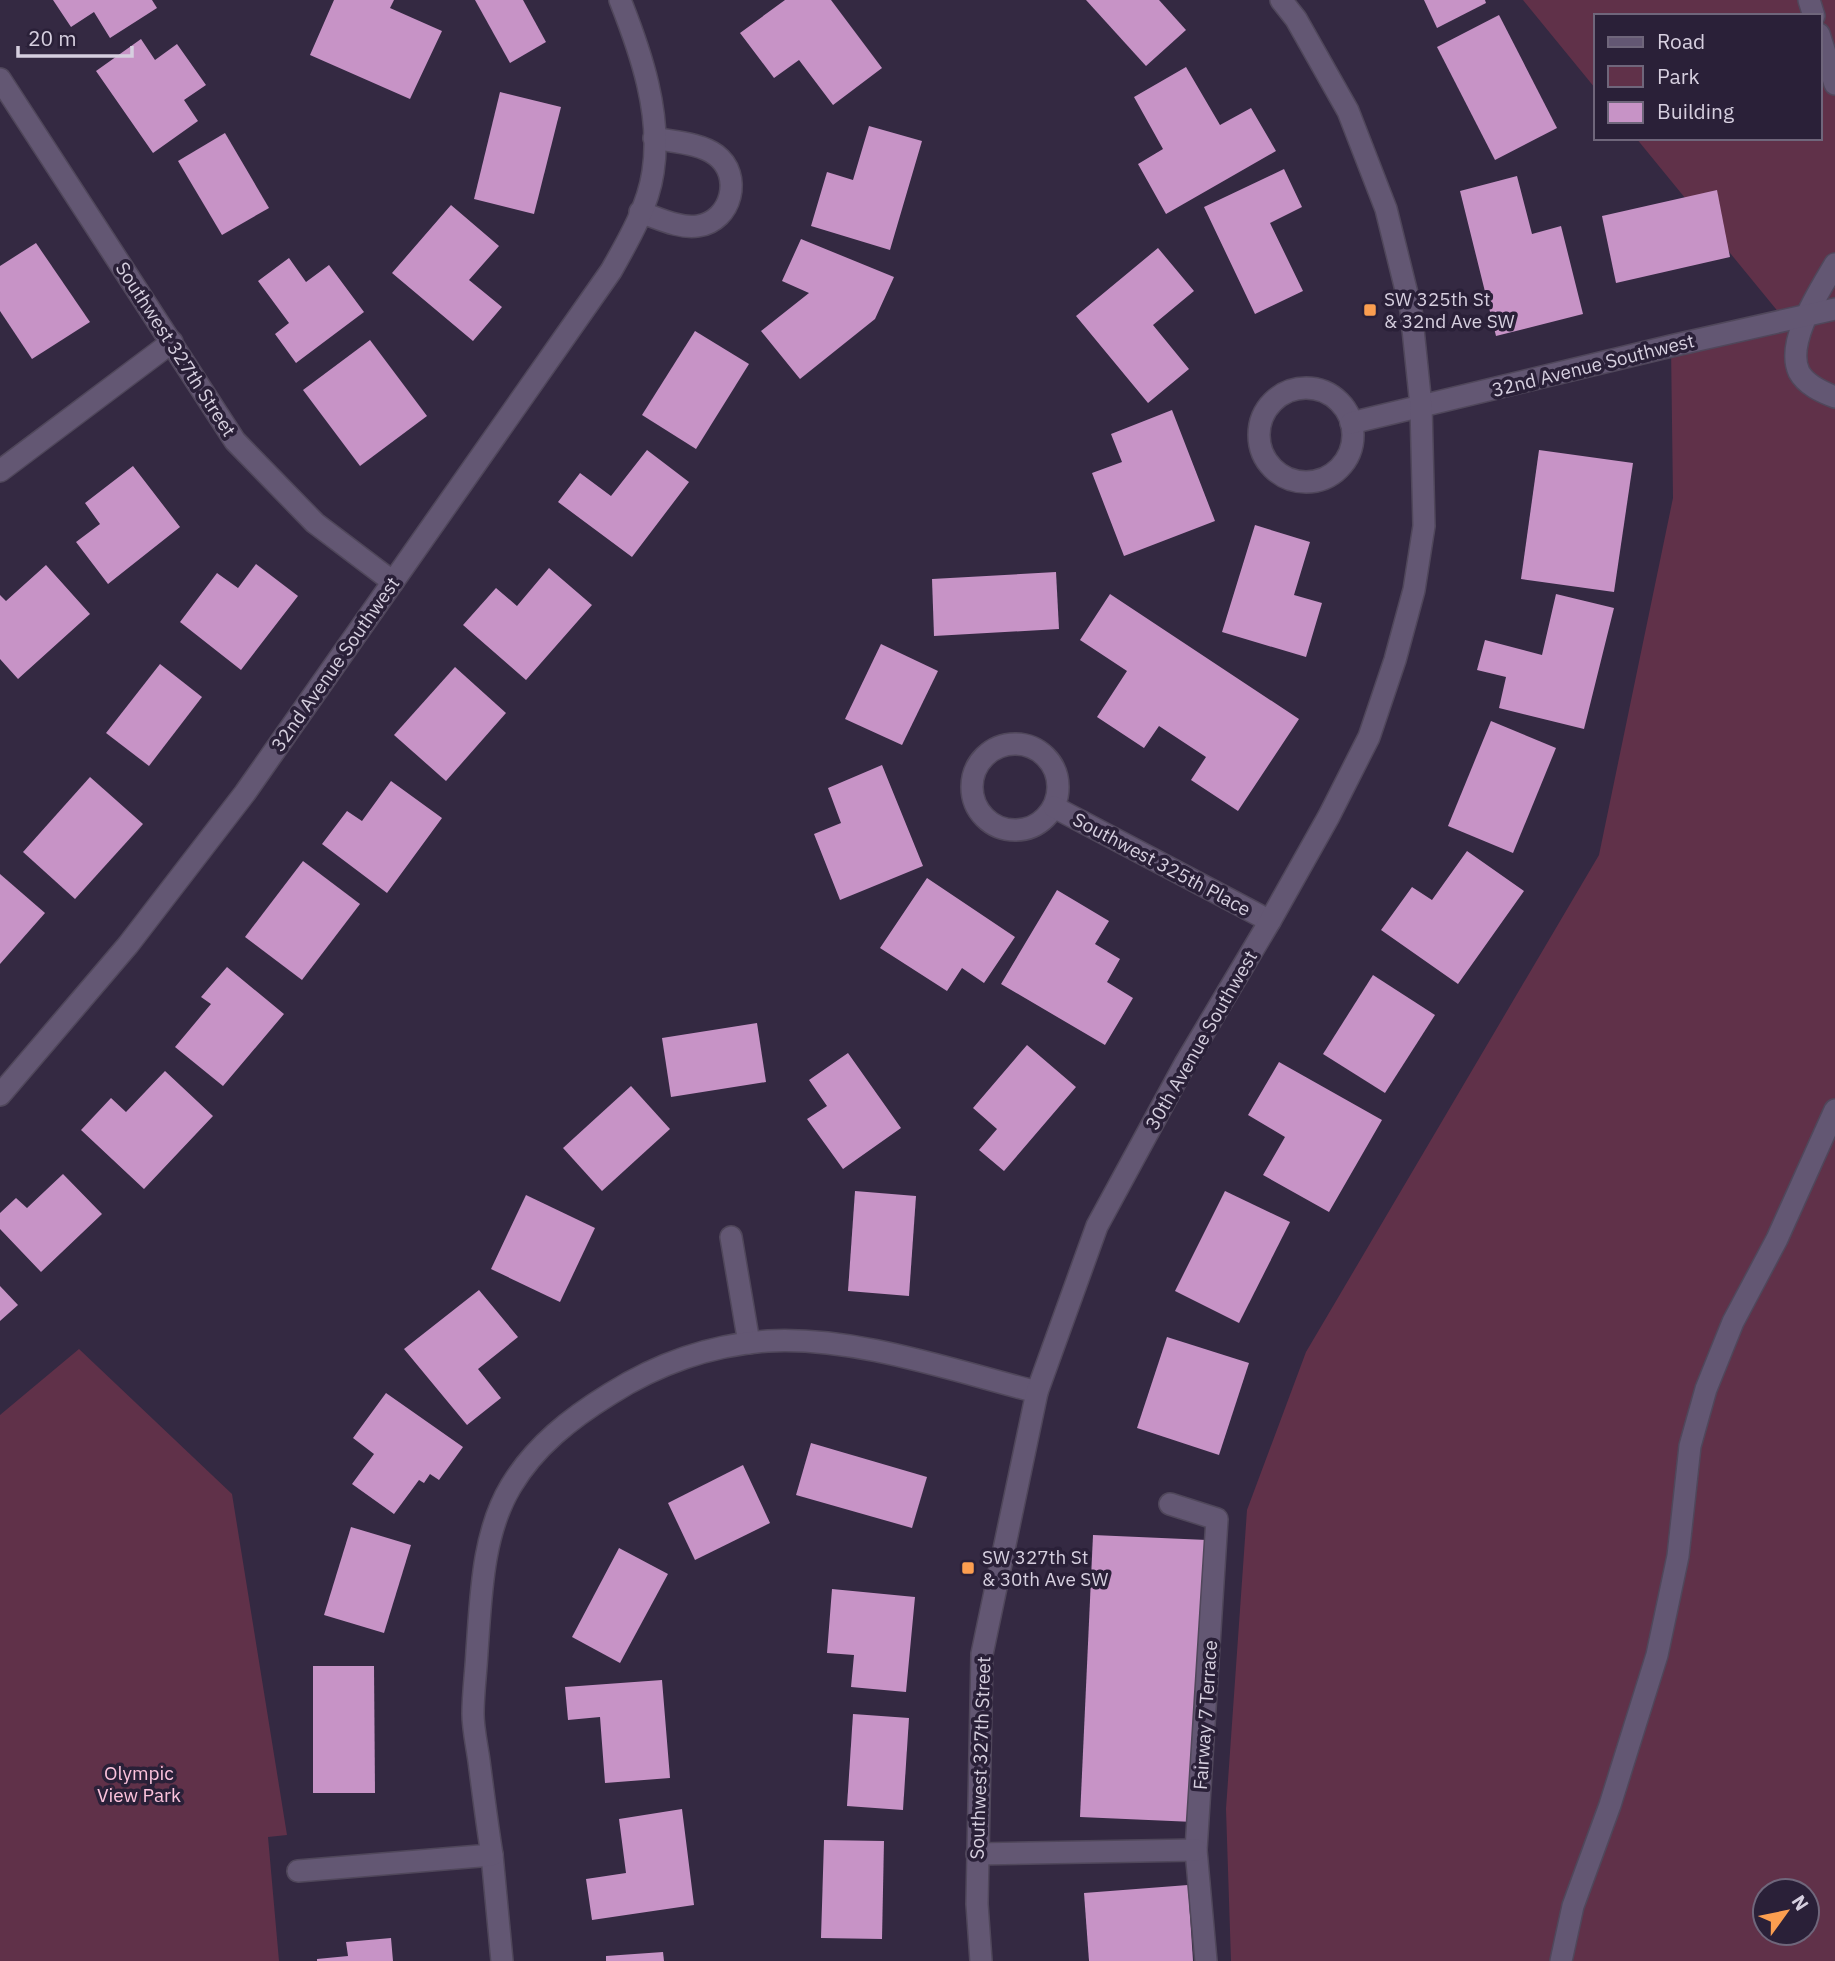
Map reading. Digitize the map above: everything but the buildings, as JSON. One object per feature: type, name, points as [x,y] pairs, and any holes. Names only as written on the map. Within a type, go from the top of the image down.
[{"type":"street","name":"32nd Avenue Southwest","points":[[0,1095],[128,945],[228,815],[611,271],[640,212],[653,173],[654,113],[635,38],[620,0]]},
{"type":"street","name":"30th Avenue Southwest","points":[[1037,1392],[1097,1226],[1185,1064],[1329,816],[1369,737],[1395,660],[1414,590],[1424,526],[1421,406],[1411,310],[1386,209],[1348,111],[1296,19],[1281,0]]},
{"type":"street","points":[[1821,40],[1835,84]]},
{"type":"street","name":"Southwest 327th Street","points":[[0,79],[234,440],[315,523],[393,582]]},
{"type":"street","points":[[640,212],[683,225],[699,226],[713,221],[724,210],[731,196],[732,180],[727,166],[716,155],[702,148],[654,138]]},
{"type":"street","points":[[1835,264],[1806,315],[1797,343],[1798,370],[1807,382],[1835,397]]},
{"type":"street","name":"32nd Avenue Southwest","points":[[1351,423],[1835,309]]},
{"type":"street","points":[[0,471],[172,342]]},
{"type":"street","points":[[1319,389],[1345,408],[1351,423],[1352,440],[1348,455],[1338,469],[1325,478],[1293,480],[1278,472],[1267,460],[1260,445],[1259,429],[1263,414],[1273,400],[1287,391],[1319,389]]},
{"type":"street","name":"Southwest 325th Place","points":[[1014,744],[1028,746],[1042,753],[1052,764],[1058,778],[1054,807],[1045,819],[1032,827],[1017,831],[1002,828],[979,811],[973,796],[977,767],[986,755],[999,747],[1014,744]]},
{"type":"street","name":"Southwest 325th Place","points":[[1054,807],[1270,921]]},
{"type":"street","points":[[1561,1961],[1573,1906],[1610,1805],[1657,1656],[1678,1556],[1690,1446],[1706,1389],[1733,1322],[1777,1239],[1835,1110]]},
{"type":"street","points":[[731,1237],[749,1343]]},
{"type":"street","points":[[502,1961],[492,1855],[473,1715],[481,1603],[490,1542],[510,1487],[561,1427],[625,1384],[680,1358],[724,1346],[770,1341],[825,1343],[884,1352],[1037,1392]]},
{"type":"street","name":"Southwest 327th Street","points":[[981,1961],[976,1904],[982,1654],[1037,1392]]},
{"type":"street","name":"Fairway 7 Terrace","points":[[1170,1504],[1217,1519],[1196,1850],[1206,1961]]},
{"type":"street","points":[[977,1854],[1196,1850]]},
{"type":"street","points":[[298,1871],[492,1855]]},
{"type":"green space","points":[[1523,0],[1835,0],[1835,1961],[1231,1961],[1226,1809],[1247,1510],[1306,1352],[1599,855],[1673,498],[1671,346],[1784,319],[1638,140],[1821,140],[1821,14],[1594,14],[1594,87]]},
{"type":"green space","name":"Olympic View Park","points":[[79,1349],[232,1494],[287,1835],[268,1837],[279,1961],[0,1961],[0,1415]]},
{"type":"place","name":"SW 325th St & 32nd Ave SW","points":[[1370,310]]},
{"type":"place","name":"SW 327th St & 30th Ave SW","points":[[968,1568]]}]
